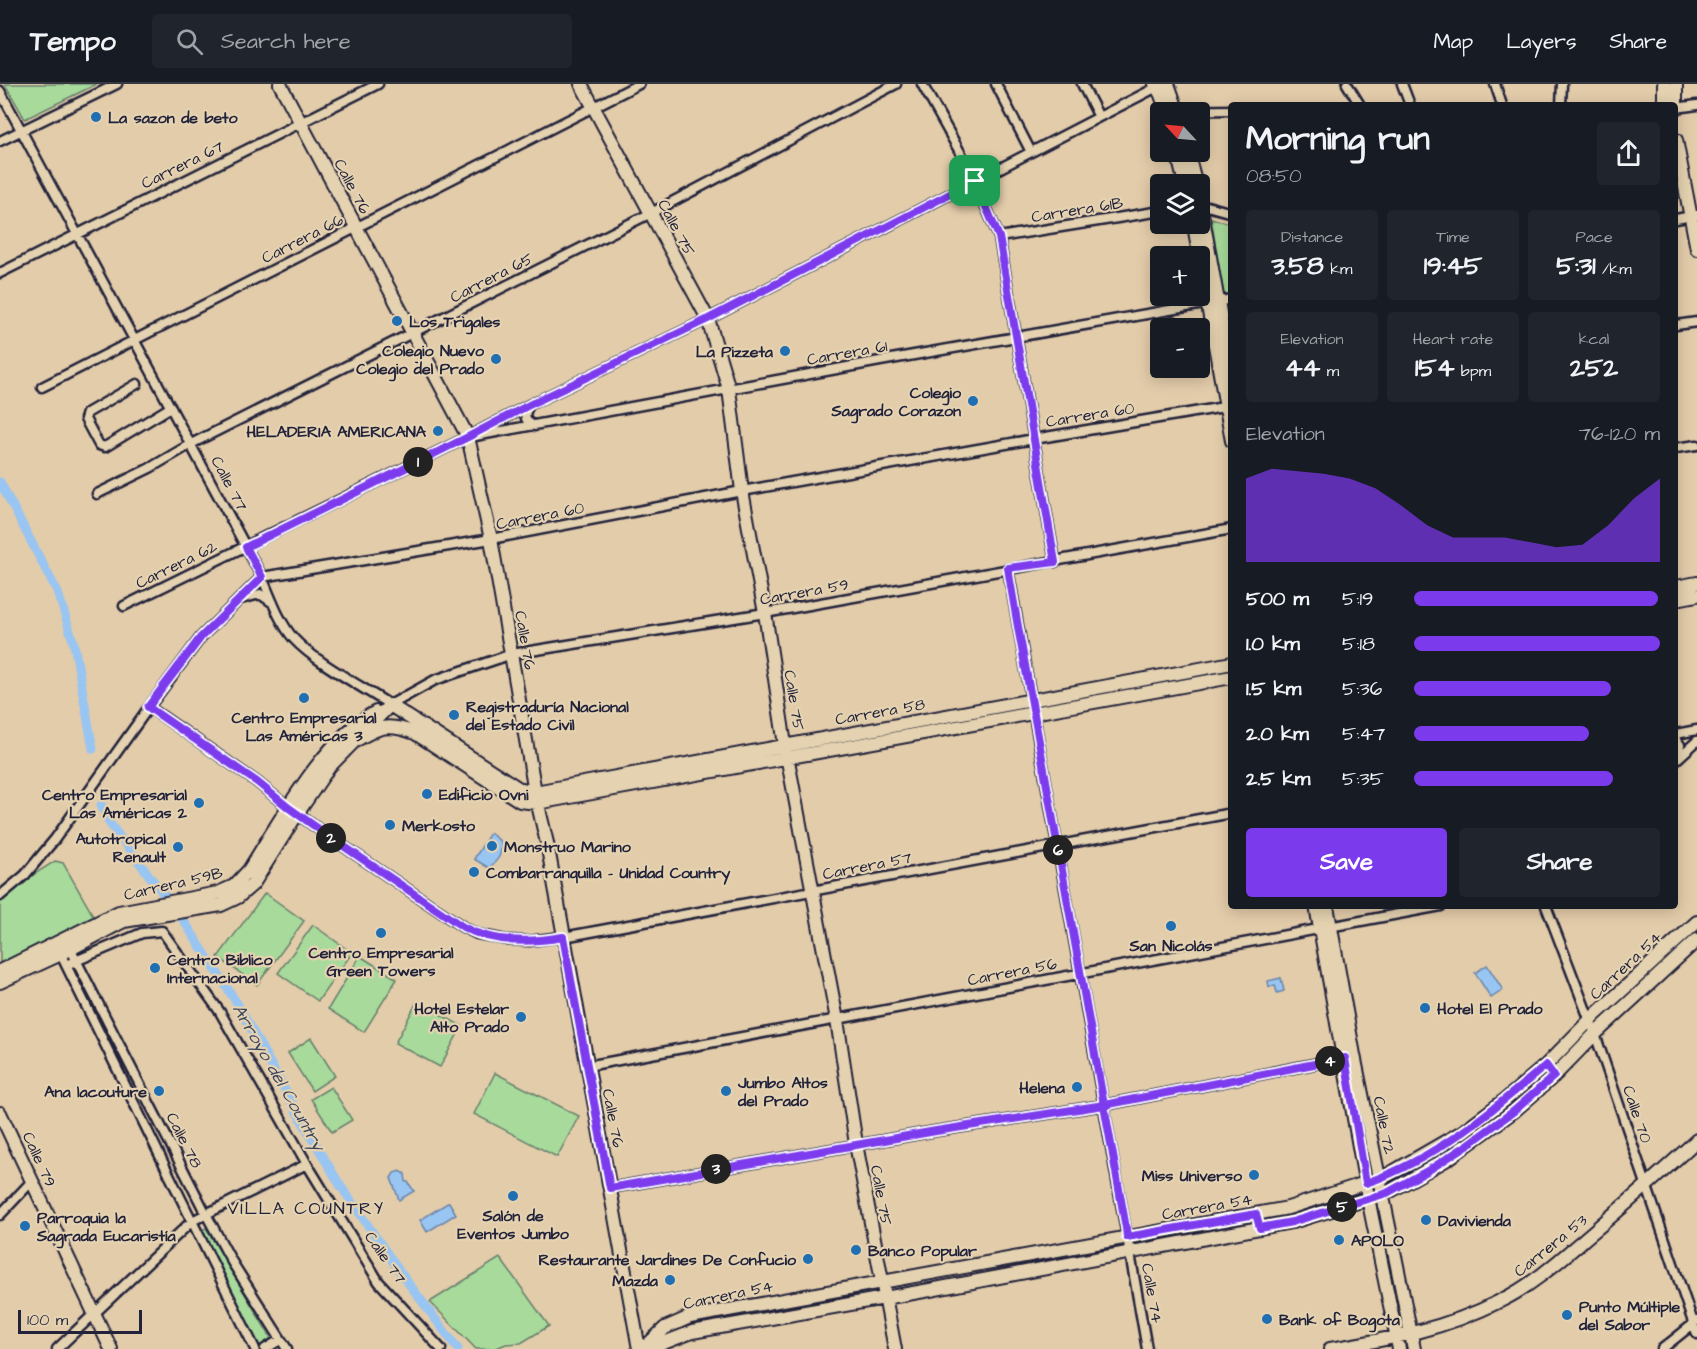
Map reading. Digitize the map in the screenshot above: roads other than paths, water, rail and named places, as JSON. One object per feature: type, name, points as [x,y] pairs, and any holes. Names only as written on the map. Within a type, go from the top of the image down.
[{"type":"street","points":[[0,141],[117,84]]},
{"type":"street","name":"Calle 76","points":[[280,84],[468,437],[491,539],[536,797],[547,843],[640,1349]]},
{"type":"street","name":"Carrera 67","points":[[0,273],[378,84]]},
{"type":"street","name":"Calle 75","points":[[581,84],[708,319],[729,389],[742,491],[765,613],[785,746],[837,1020],[856,1144],[895,1349]]},
{"type":"street","name":"Carrera 66","points":[[42,387],[639,84]]},
{"type":"street","name":"Carrera 65","points":[[97,494],[150,468],[191,444],[651,213],[896,84]]},
{"type":"street","points":[[922,84],[975,181],[999,237],[1055,562]]},
{"type":"street","points":[[996,84],[1031,152]]},
{"type":"street","points":[[1082,84],[1099,117]]},
{"type":"street","points":[[1347,84],[1358,102]]},
{"type":"street","points":[[1402,84],[1409,102]]},
{"type":"street","points":[[1495,84],[1501,102]]},
{"type":"street","points":[[1561,102],[1562,84]]},
{"type":"street","points":[[1664,84],[1664,102]]},
{"type":"street","points":[[1676,84],[1676,102]]},
{"type":"street","points":[[1161,85],[1168,102]]},
{"type":"street","name":"Carrera 62","points":[[124,606],[708,319],[1161,85]]},
{"type":"street","name":"Calle 77","points":[[0,91],[294,639],[308,652],[518,788],[536,797]]},
{"type":"street","points":[[1678,108],[1697,105]]},
{"type":"street","points":[[1210,111],[1228,110]]},
{"type":"street","points":[[1678,148],[1694,215],[1697,249]]},
{"type":"street","points":[[1210,206],[1228,212]]},
{"type":"street","name":"Carrera 61B","points":[[999,237],[1150,213]]},
{"type":"street","points":[[1678,219],[1694,215]]},
{"type":"street","points":[[1204,234],[1228,407]]},
{"type":"street","points":[[1210,293],[1228,363]]},
{"type":"street","name":"Carrera 61","points":[[468,437],[1228,300]]},
{"type":"street","points":[[1678,326],[1697,322]]},
{"type":"street","points":[[137,384],[87,412],[86,419],[99,445],[105,447],[171,407]]},
{"type":"street","points":[[531,404],[526,410],[525,417],[530,424],[537,426]]},
{"type":"street","name":"Carrera 60","points":[[262,577],[491,539],[742,491],[1228,407]]},
{"type":"street","points":[[1678,448],[1697,445]]},
{"type":"street","name":"Carrera 59","points":[[390,705],[435,680],[512,654],[765,613],[1228,530]]},
{"type":"street","name":"Calle 74","points":[[1008,568],[1147,1349]]},
{"type":"street","points":[[0,896],[25,875],[55,839],[140,718],[201,637],[262,577]]},
{"type":"street","points":[[1678,586],[1697,583]]},
{"type":"street","points":[[234,603],[244,597],[260,594],[273,603]]},
{"type":"street","points":[[1678,599],[1697,595]]},
{"type":"street","name":"Carrera 58","points":[[647,777],[788,759],[1033,707],[1145,679],[1228,664]]},
{"type":"street","name":"Carrera 58","points":[[536,797],[647,777],[785,746],[1228,678]]},
{"type":"street","points":[[1145,679],[1147,692]]},
{"type":"street","name":"Carrera 59B","points":[[0,982],[66,952],[119,912],[188,905],[234,886],[328,768],[390,705]]},
{"type":"street","name":"Carrera 59B","points":[[293,811],[323,757],[343,735],[371,714],[390,705]]},
{"type":"street","name":"Carrera 57","points":[[148,707],[448,919],[477,934],[507,940],[529,941],[563,937],[1228,814]]},
{"type":"street","points":[[355,741],[372,730],[386,726],[398,727],[415,733],[520,801],[536,797]]},
{"type":"street","points":[[1678,734],[1697,730]]},
{"type":"street","points":[[1678,758],[1697,741]]},
{"type":"street","name":"Calle 72","points":[[1317,909],[1325,928],[1414,1349]]},
{"type":"street","name":"Calle 72","points":[[1327,909],[1325,928],[1345,1058],[1397,1343]]},
{"type":"street","name":"Carrera 56","points":[[587,1066],[1425,909]]},
{"type":"street","name":"Calle 70","points":[[1547,909],[1595,1034],[1695,1322],[1697,1334]]},
{"type":"street","name":"Carrera 54","points":[[640,1349],[665,1328],[690,1317],[1288,1208],[1379,1179],[1462,1132],[1505,1100],[1546,1065],[1590,1020],[1697,922]]},
{"type":"street","name":"Calle 77","points":[[66,952],[142,933],[162,931],[220,1012],[307,1164],[379,1282],[441,1349]]},
{"type":"street","name":"Carrera 54","points":[[648,1349],[692,1332],[1292,1222],[1382,1194],[1429,1170],[1514,1111],[1697,940]]},
{"type":"street","name":"Carrera 59B","points":[[0,971],[66,952]]},
{"type":"street","name":"Calle 78","points":[[66,952],[232,1262],[286,1349]]},
{"type":"street","name":"Calle 78","points":[[66,952],[192,1221],[255,1349]]},
{"type":"street","points":[[610,1188],[856,1144],[1104,1105],[1345,1058]]},
{"type":"street","points":[[1546,1065],[1554,1076]]},
{"type":"street","name":"Calle 79","points":[[0,1113],[111,1349]]},
{"type":"street","points":[[1462,1132],[1469,1144]]},
{"type":"street","name":"Carrera 53","points":[[1330,1349],[1397,1343],[1411,1335],[1500,1302],[1534,1282],[1647,1186],[1697,1140]]},
{"type":"street","points":[[57,1349],[192,1221],[307,1164]]},
{"type":"street","points":[[0,1215],[32,1181]]},
{"type":"street","points":[[1256,1214],[1260,1228]]},
{"type":"street","points":[[1014,1258],[1017,1274]]},
{"type":"street","points":[[769,1302],[773,1318]]},
{"type":"street","points":[[1662,1349],[1695,1322]]},
{"type":"street","points":[[629,1349],[635,1330]]},
{"type":"street","points":[[265,1349],[280,1340]]},
{"type":"water","name":"Monstruo Marino","points":[[490,833],[501,842],[501,846],[499,856],[489,868],[474,859]]},
{"type":"water","points":[[1487,965],[1503,990],[1491,998],[1475,973]]},
{"type":"water","points":[[1281,978],[1284,991],[1277,993],[1275,985],[1269,987],[1268,981]]},
{"type":"water","points":[[400,1171],[405,1174],[406,1182],[414,1191],[399,1200],[391,1178],[394,1173]]},
{"type":"water","points":[[449,1202],[456,1214],[427,1232],[420,1220]]},
{"type":"waterway","name":"Arroyo del Country","points":[[0,482],[58,593],[74,644],[93,749]]},
{"type":"waterway","name":"Arroyo del Country","points":[[101,805],[110,824],[184,921],[238,1005],[340,1185],[400,1272],[458,1349]]},
{"type":"place","name":"La sazon de beto","points":[[96,117]]},
{"type":"place","name":"Los Trigales","points":[[397,321]]},
{"type":"place","name":"La Pizzeta","points":[[785,351]]},
{"type":"place","name":"Colegio Nuevo Colegio del Prado","points":[[496,359]]},
{"type":"place","name":"Colegio Sagrado Corazon","points":[[973,401]]},
{"type":"place","name":"HELADERIA AMERICANA","points":[[438,431]]},
{"type":"place","name":"Centro Empresarial Las Américas 3","points":[[304,698]]},
{"type":"place","name":"Registraduría Nacional del Estado Civil","points":[[454,715]]},
{"type":"place","name":"Edificio Ovni","points":[[427,794]]},
{"type":"place","name":"Centro Empresarial Las Américas 2","points":[[199,803]]},
{"type":"place","name":"Merkosto","points":[[390,825]]},
{"type":"place","name":"Monstruo Marino","points":[[492,846]]},
{"type":"place","name":"Autotropical Renault","points":[[178,847]]},
{"type":"place","name":"Combarranquilla - Unidad Country","points":[[474,872]]},
{"type":"place","name":"San Nicolás","points":[[1171,926]]},
{"type":"place","name":"Centro Empresarial Green Towers","points":[[381,933]]},
{"type":"place","name":"Centro Biblico Internacional","points":[[155,968]]},
{"type":"place","name":"Hotel El Prado","points":[[1425,1008]]},
{"type":"place","name":"Hotel Estelar Alto Prado","points":[[521,1017]]},
{"type":"place","name":"Helena","points":[[1077,1087]]},
{"type":"place","name":"Ana lacouture","points":[[159,1091]]},
{"type":"place","name":"Jumbo Altos del Prado","points":[[726,1091]]},
{"type":"place","name":"Miss Universo","points":[[1254,1175]]},
{"type":"place","name":"Salón de Eventos Jumbo","points":[[513,1196]]},
{"type":"place","name":"Davivienda","points":[[1426,1220]]},
{"type":"place","name":"Parroquia la Sagrada Eucaristía","points":[[25,1226]]},
{"type":"place","name":"APOLO","points":[[1339,1240]]},
{"type":"place","name":"Banco Popular","points":[[856,1250]]},
{"type":"place","name":"Restaurante Jardines De Confucio","points":[[808,1259]]},
{"type":"place","name":"Mazda","points":[[670,1280]]},
{"type":"place","name":"Punto Múltiple del Sabor","points":[[1567,1315]]},
{"type":"place","name":"Bank of Bogota","points":[[1267,1319]]},
{"type":"district","name":"VILLA COUNTRY","points":[[306,1208]]}]
